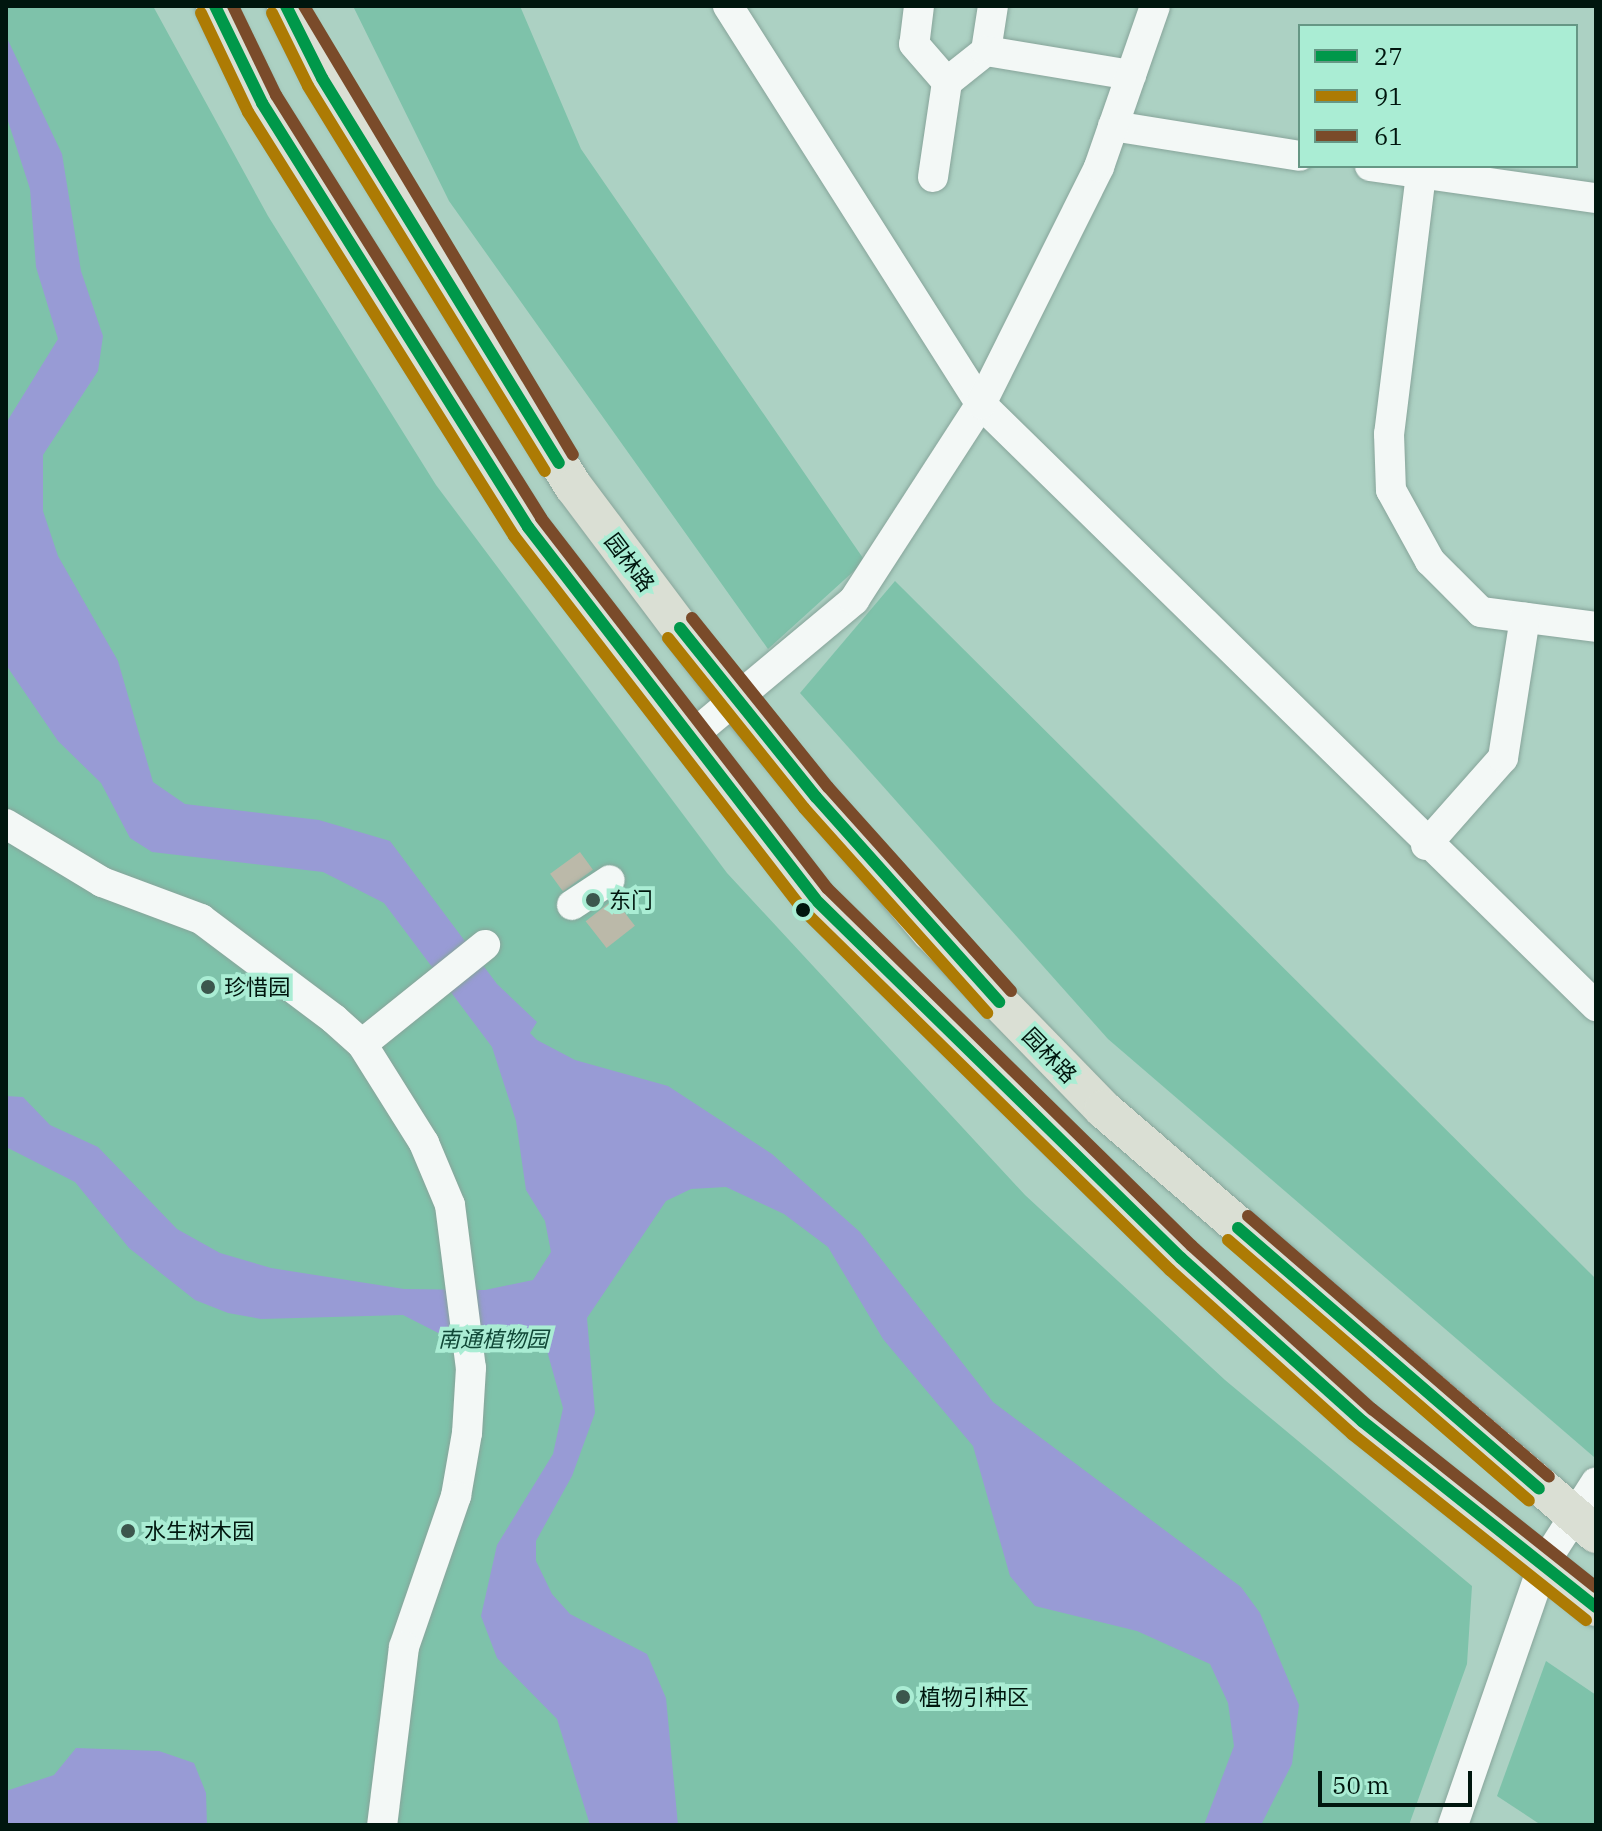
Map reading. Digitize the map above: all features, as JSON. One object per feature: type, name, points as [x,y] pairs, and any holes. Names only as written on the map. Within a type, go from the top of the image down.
[{"type":"main road","points":[[215,6],[262,103],[528,527],[688,739],[846,933],[1181,1258],[1362,1421],[1596,1607]]},
{"type":"main road","name":"园林路","points":[[286,6],[322,78],[574,487],[734,700],[931,932],[1103,1109],[1585,1526]]},
{"type":"street","points":[[728,6],[981,404],[1426,845],[1596,1006]]},
{"type":"street","points":[[919,6],[914,44],[947,82]]},
{"type":"street","points":[[933,177],[947,82],[986,51],[993,6]]},
{"type":"street","points":[[688,739],[854,600],[981,404],[1113,126],[1155,6]]},
{"type":"street","points":[[986,51],[1131,75]]},
{"type":"street","points":[[1113,126],[1298,156]]},
{"type":"street","points":[[1383,168],[1596,198]]},
{"type":"street","points":[[1421,174],[1389,434],[1391,490],[1430,561],[1481,612],[1596,627]]},
{"type":"street","points":[[1426,845],[1503,758],[1525,618]]},
{"type":"street","points":[[6,824],[102,882],[201,919],[362,1044],[424,1143],[450,1205],[462,1261],[471,1368],[456,1496],[404,1647],[382,1825]]},
{"type":"street","points":[[572,905],[610,880]]},
{"type":"street","points":[[362,1044],[480,949]]},
{"type":"street","points":[[1453,1825],[1543,1565],[1585,1526],[1596,1482]]},
{"type":"green space","name":"南通植物园","points":[[6,6],[153,6],[268,216],[436,485],[727,873],[1025,1195],[1225,1380],[1472,1586],[1467,1664],[1409,1825],[6,1825]]},
{"type":"green space","points":[[353,6],[520,6],[581,149],[865,561],[768,649],[449,201]]},
{"type":"green space","points":[[895,581],[1596,1279],[1594,1457],[1108,1039],[800,693]]},
{"type":"green space","points":[[1546,1661],[1596,1695],[1596,1825],[1541,1825],[1497,1796]]},
{"type":"water","points":[[6,36],[62,154],[81,271],[103,336],[98,371],[43,455],[43,511],[58,556],[118,661],[153,782],[185,804],[319,820],[390,841],[497,984],[537,1022],[530,1033],[537,1040],[575,1060],[668,1086],[772,1154],[860,1232],[993,1402],[1241,1587],[1260,1613],[1299,1705],[1292,1764],[1261,1825],[1204,1825],[1234,1746],[1228,1703],[1210,1664],[1137,1631],[1035,1606],[1010,1576],[973,1446],[883,1339],[828,1247],[784,1214],[726,1187],[691,1189],[666,1201],[587,1318],[595,1413],[572,1476],[536,1541],[536,1561],[552,1594],[570,1614],[647,1654],[666,1698],[678,1825],[590,1825],[557,1719],[497,1658],[481,1616],[497,1545],[553,1454],[563,1408],[544,1340],[521,1332],[452,1340],[403,1315],[261,1319],[228,1313],[195,1300],[129,1248],[75,1182],[6,1147],[6,1096],[23,1097],[50,1125],[98,1147],[177,1229],[220,1253],[271,1268],[404,1289],[485,1290],[533,1280],[551,1252],[545,1221],[526,1190],[516,1121],[492,1047],[384,903],[323,872],[152,852],[130,838],[101,783],[58,741],[6,665],[6,423],[58,339],[36,267],[30,189],[6,115]]},
{"type":"water","points":[[76,1748],[159,1751],[194,1763],[206,1793],[207,1825],[6,1825],[6,1791],[54,1775]]},
{"type":"building","points":[[580,852],[593,870],[563,892],[550,874]]},
{"type":"building","points":[[614,899],[635,926],[607,948],[586,921]]},
{"type":"transit line","name":"27","points":[[215,6],[262,103],[528,527],[815,899],[1181,1258],[1362,1421],[1596,1607]]},
{"type":"transit line","name":"61","points":[[233,6],[276,95],[541,518],[827,888],[1192,1246],[1372,1409],[1596,1587]]},
{"type":"transit line","name":"27","points":[[286,6],[322,78],[559,463]]},
{"type":"transit line","name":"61","points":[[304,6],[573,455]]},
{"type":"transit line","name":"91","points":[[201,13],[248,112],[514,536],[802,909],[1170,1270],[1352,1434],[1586,1620]]},
{"type":"transit line","name":"91","points":[[272,13],[308,86],[545,471]]},
{"type":"transit line","name":"61","points":[[692,618],[828,787],[1011,991]]},
{"type":"transit line","name":"27","points":[[680,628],[816,797],[999,1002]]},
{"type":"transit line","name":"91","points":[[668,638],[804,808],[987,1013]]},
{"type":"transit line","name":"61","points":[[1248,1216],[1549,1477]]},
{"type":"transit line","name":"27","points":[[1238,1228],[1539,1489]]},
{"type":"transit line","name":"91","points":[[1228,1240],[1529,1501]]},
{"type":"place","name":"东门","points":[[593,900]]},
{"type":"place","name":"珍惜园","points":[[208,987]]},
{"type":"place","name":"水生树木园","points":[[128,1531]]},
{"type":"place","name":"植物引种区","points":[[903,1697]]}]
